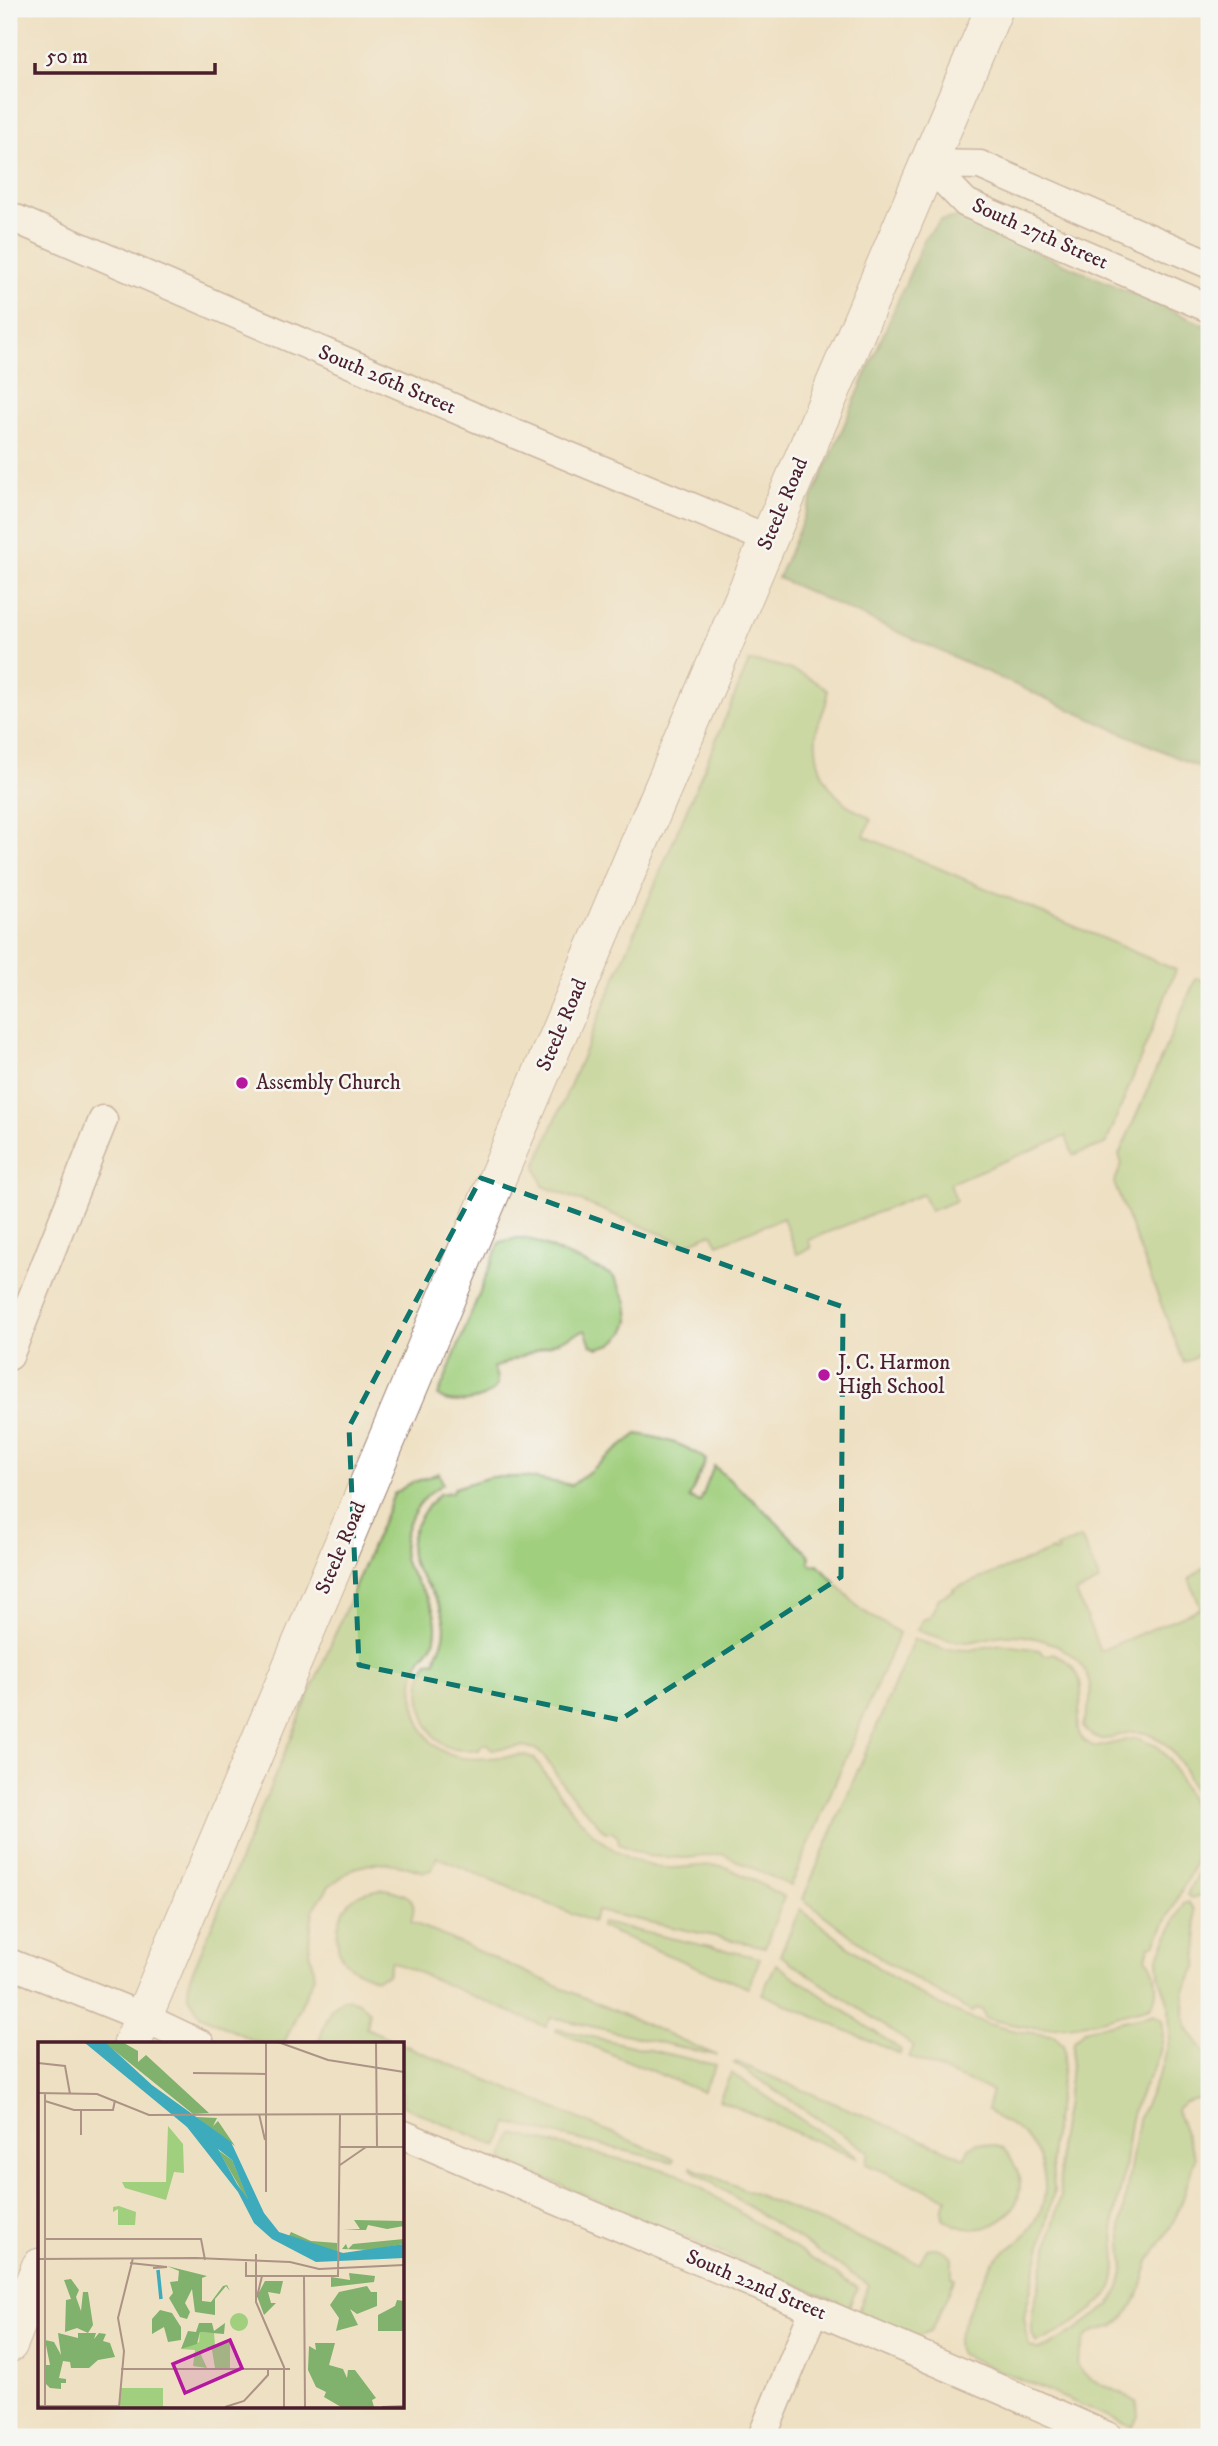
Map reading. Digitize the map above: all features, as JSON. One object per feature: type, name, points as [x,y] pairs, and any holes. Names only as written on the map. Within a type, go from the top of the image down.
[{"type":"street","name":"Steele Road","points":[[137,2030],[994,9]]},
{"type":"street","name":"South 27th Street","points":[[928,163],[981,165],[1209,264]]},
{"type":"street","name":"South 27th Street","points":[[928,163],[966,202],[1209,308]]},
{"type":"street","name":"South 26th Street","points":[[9,216],[472,416],[768,539]]},
{"type":"street","points":[[9,1356],[103,1120]]},
{"type":"street","points":[[9,1963],[137,2030],[195,2042]]},
{"type":"street","name":"South 22nd Street","points":[[404,2135],[933,2358],[1110,2437]]},
{"type":"street","points":[[9,2344],[38,2272]]},
{"type":"street","points":[[761,2437],[814,2310]]},
{"type":"highlighted area","points":[[481,1178],[843,1307],[841,1577],[620,1720],[359,1665],[349,1427]]},
{"type":"green space","points":[[957,217],[1209,327],[1209,772],[778,578],[925,238],[941,220]]},
{"type":"green space","points":[[749,662],[790,670],[827,690],[817,729],[817,758],[824,778],[836,795],[871,820],[864,836],[1176,970],[1106,1144],[1073,1155],[1066,1136],[950,1183],[956,1201],[930,1211],[923,1194],[808,1240],[811,1248],[797,1254],[783,1218],[718,1244],[712,1233],[686,1244],[543,1186],[536,1166]]},
{"type":"green space","points":[[1196,978],[1209,983],[1209,1335],[1195,1358],[1184,1363],[1114,1183],[1122,1164],[1119,1155]]},
{"type":"green space","points":[[527,1238],[612,1275],[627,1302],[629,1321],[624,1333],[612,1344],[598,1348],[591,1345],[585,1330],[493,1368],[497,1384],[494,1390],[480,1398],[461,1402],[444,1400],[438,1396],[500,1242]]},
{"type":"green space","points":[[637,1434],[673,1442],[706,1460],[689,1498],[700,1502],[714,1466],[764,1510],[810,1556],[812,1565],[818,1564],[860,1609],[899,1633],[791,1886],[723,1854],[686,1858],[648,1856],[619,1844],[618,1837],[612,1832],[605,1832],[566,1789],[544,1756],[535,1749],[523,1746],[492,1749],[487,1744],[482,1745],[479,1750],[450,1748],[435,1737],[424,1717],[420,1693],[423,1671],[428,1662],[436,1661],[445,1630],[440,1607],[417,1571],[410,1550],[414,1530],[425,1511],[439,1494],[452,1492],[454,1488],[490,1477],[524,1477],[572,1485]]},
{"type":"green space","points":[[439,1473],[443,1484],[427,1496],[415,1511],[404,1541],[407,1568],[428,1599],[436,1625],[434,1641],[418,1664],[413,1683],[416,1711],[429,1739],[439,1749],[464,1758],[526,1755],[534,1758],[585,1825],[617,1852],[635,1861],[664,1868],[721,1866],[784,1897],[765,1947],[597,1911],[592,1922],[437,1857],[431,1870],[424,1872],[379,1862],[354,1868],[329,1886],[313,1910],[309,1944],[314,1976],[284,2042],[257,2042],[201,2016],[188,1995],[189,1980],[394,1494],[409,1484]]},
{"type":"green space","points":[[1081,1538],[1100,1581],[1076,1593],[1100,1651],[1201,1608],[1189,1579],[1209,1563],[1209,1857],[1205,1871],[1205,1894],[1191,1898],[1187,1895],[1203,1856],[1203,1841],[1197,1803],[1182,1767],[1172,1751],[1145,1733],[1127,1733],[1104,1739],[1090,1734],[1083,1726],[1090,1700],[1090,1684],[1076,1659],[1065,1650],[1036,1638],[1007,1635],[965,1642],[917,1630],[922,1620],[930,1617],[939,1598],[954,1591],[953,1589],[1053,1550],[1055,1553],[1058,1551],[1056,1548]]},
{"type":"green space","points":[[914,1639],[943,1649],[970,1650],[1001,1644],[1039,1650],[1048,1655],[1053,1653],[1071,1665],[1079,1678],[1081,1692],[1078,1731],[1084,1740],[1097,1747],[1136,1738],[1157,1746],[1168,1758],[1191,1801],[1196,1839],[1195,1863],[1155,1944],[1149,1946],[1146,1958],[1153,1968],[1156,1989],[1150,2007],[1070,2026],[1038,2028],[985,2018],[982,2010],[977,2008],[972,2012],[881,1959],[803,1899]]},
{"type":"green space","points":[[386,1889],[410,1898],[414,1907],[411,1922],[718,2056],[551,2017],[546,2027],[391,1961],[387,1975],[376,1979],[351,1967],[340,1953],[338,1944],[341,1917],[350,1902],[358,1896]]},
{"type":"green space","points":[[1184,1902],[1188,1902],[1194,1909],[1198,1950],[1197,1965],[1185,1989],[1184,2013],[1188,2030],[1209,2057],[1209,2096],[1185,2102],[1177,2109],[1195,2157],[1183,2199],[1173,2223],[1148,2263],[1140,2292],[1126,2316],[1115,2325],[1093,2332],[1085,2338],[1077,2365],[1089,2378],[1137,2403],[1138,2416],[1133,2427],[960,2354],[957,2344],[962,2327],[990,2267],[1027,2232],[1040,2213],[1045,2179],[1038,2155],[1022,2133],[987,2109],[992,2091],[909,2057],[914,2046],[780,1955],[800,1909],[917,1993],[981,2022],[1016,2031],[1054,2035],[1063,2045],[1065,2052],[1051,2149],[1054,2191],[1024,2317],[1029,2346],[1039,2350],[1077,2329],[1110,2305],[1120,2288],[1124,2272],[1121,2225],[1138,2120],[1162,2068],[1170,2038],[1169,2005],[1159,1975],[1158,1958]]},
{"type":"green space","points":[[602,1923],[760,1958],[748,1988],[600,1927]]},
{"type":"green space","points":[[776,1964],[901,2050],[900,2054],[762,1994]]},
{"type":"green space","points":[[343,1999],[358,2002],[369,2012],[366,2028],[398,2042],[318,2042],[331,2009]]},
{"type":"green space","points":[[1154,2014],[1162,2019],[1161,2047],[1133,2110],[1130,2124],[1114,2218],[1116,2267],[1113,2284],[1105,2298],[1087,2313],[1036,2343],[1032,2333],[1032,2315],[1060,2197],[1059,2141],[1074,2041],[1084,2030]]},
{"type":"green space","points":[[557,2029],[716,2065],[702,2092],[556,2031]]},
{"type":"green space","points":[[404,2045],[674,2159],[673,2162],[508,2123],[497,2146],[404,2106]]},
{"type":"green space","points":[[734,2063],[965,2158],[969,2148],[976,2143],[1003,2149],[1016,2168],[1020,2184],[1018,2198],[1011,2211],[987,2227],[973,2229],[958,2226],[943,2218],[942,2210],[947,2198],[866,2164],[869,2152]]},
{"type":"green space","points":[[731,2073],[856,2156],[856,2158],[719,2100]]},
{"type":"green space","points":[[513,2134],[678,2173],[857,2288],[849,2307],[502,2160]]},
{"type":"green space","points":[[691,2167],[919,2263],[927,2249],[931,2248],[943,2250],[952,2256],[952,2277],[955,2278],[931,2331],[917,2336],[858,2311],[869,2285]]},
{"type":"place","name":"Assembly Church","points":[[242,1083]]},
{"type":"place","name":"J. C. Harmon High School","points":[[824,1375]]}]
